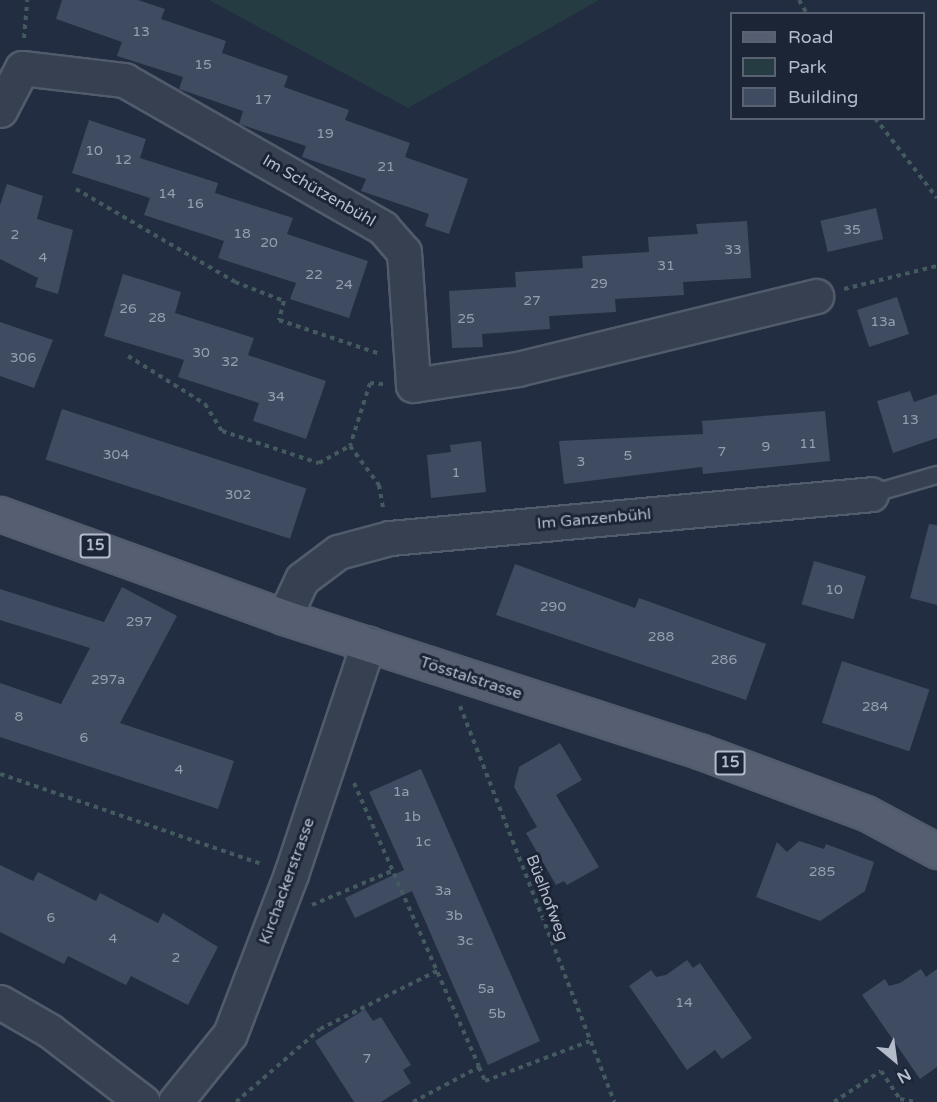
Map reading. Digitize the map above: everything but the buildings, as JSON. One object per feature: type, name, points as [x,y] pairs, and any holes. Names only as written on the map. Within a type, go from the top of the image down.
[{"type":"main road","name":"Tösstalstrasse","points":[[0,514],[284,617],[699,751],[866,813],[937,851]]},
{"type":"street","points":[[0,110],[22,68]]},
{"type":"street","name":"Im Schützenbühl","points":[[22,68],[124,80],[383,228],[404,252],[413,375]]},
{"type":"street","points":[[413,375],[517,369],[816,296]]},
{"type":"street","name":"Im Ganzenbühl","points":[[284,617],[302,579],[338,552],[390,538],[871,494]]},
{"type":"street","name":"Kirchackerstrasse","points":[[175,1102],[230,1034],[291,874],[368,644]]},
{"type":"street","points":[[0,1002],[51,1031],[143,1102]]},
{"type":"lane","name":"Im Ganzenbühl","points":[[871,494],[937,475]]},
{"type":"path","points":[[22,68],[27,0]]},
{"type":"path","points":[[877,120],[937,198]]},
{"type":"path","points":[[76,189],[235,282],[284,301],[279,320],[413,375]]},
{"type":"path","points":[[816,296],[937,266]]},
{"type":"path","points":[[128,356],[205,404],[222,431],[319,463],[350,446],[370,383],[413,375]]},
{"type":"path","points":[[350,446],[379,485],[390,538]]},
{"type":"path","name":"Büelhofweg","points":[[458,702],[614,1102]]},
{"type":"path","points":[[0,774],[291,874]]},
{"type":"path","points":[[354,782],[485,1082],[590,1041]]},
{"type":"path","points":[[277,912],[305,908],[394,870]]},
{"type":"path","points":[[236,1102],[320,1029],[437,971]]},
{"type":"path","points":[[413,1102],[479,1068]]},
{"type":"path","points":[[834,1102],[881,1071],[900,1099],[915,1102]]},
{"type":"green space","points":[[209,0],[599,0],[408,108]]}]
